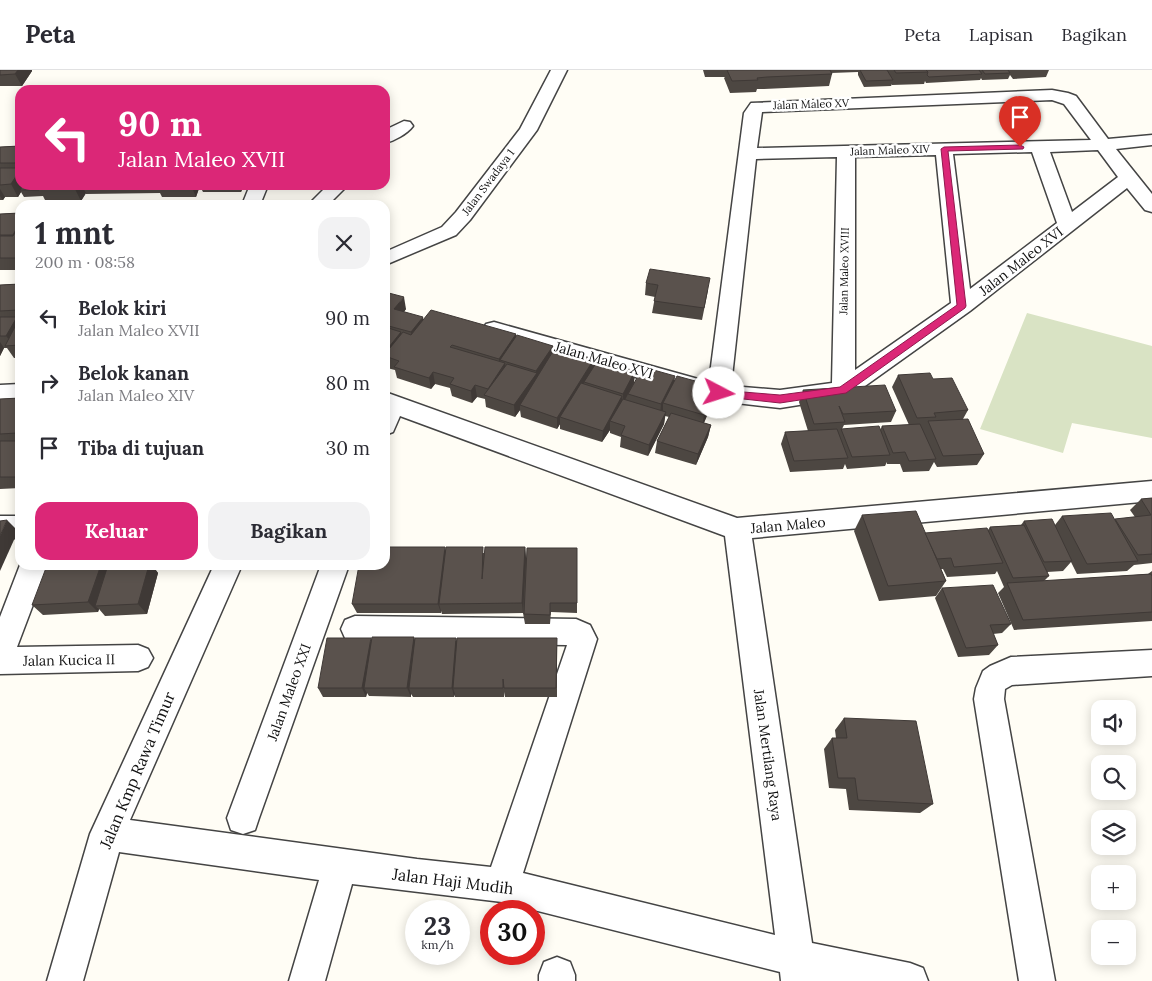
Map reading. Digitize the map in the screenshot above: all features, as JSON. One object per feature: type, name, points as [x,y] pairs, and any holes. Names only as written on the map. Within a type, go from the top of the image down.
[{"type":"street","name":"Jalan Swadaya 1","points":[[390,257],[436,238],[463,216],[528,130],[559,70]]},
{"type":"street","name":"Jalan Maleo XV","points":[[719,393],[752,113],[756,106],[1052,95],[1070,100],[1103,145]]},
{"type":"street","points":[[390,135],[404,126]]},
{"type":"street","name":"Jalan Maleo XIV","points":[[748,154],[1103,145],[1152,140]]},
{"type":"street","points":[[1103,145],[1152,206]]},
{"type":"street","points":[[1039,147],[1067,225]]},
{"type":"street","points":[[944,149],[962,306]]},
{"type":"street","name":"Jalan Maleo XVIII","points":[[843,390],[846,152]]},
{"type":"street","name":"Jalan Maleo XVI","points":[[477,324],[719,393],[780,399],[843,390],[962,306],[1128,178]]},
{"type":"street","points":[[322,200],[334,190]]},
{"type":"street","points":[[0,393],[15,392]]},
{"type":"street","name":"Jalan Maleo","points":[[390,411],[737,529],[1152,491]]},
{"type":"street","points":[[0,527],[15,527]]},
{"type":"street","name":"Jalan Mertilang Raya","points":[[737,529],[798,969]]},
{"type":"street","points":[[0,654],[32,570]]},
{"type":"street","name":"Jalan Kmp Rawa Timur","points":[[65,981],[107,834],[226,570]]},
{"type":"street","name":"Jalan Maleo XXI","points":[[243,818],[333,570]]},
{"type":"street","points":[[355,629],[576,632],[583,639],[502,885]]},
{"type":"street","name":"Jalan Kucica II","points":[[0,661],[138,658]]},
{"type":"street","points":[[1037,981],[989,699],[990,684],[998,675],[1011,671],[1152,663]]},
{"type":"street","name":"Jalan Haji Mudih","points":[[107,834],[417,876],[502,885],[798,969],[910,981]]},
{"type":"street","points":[[307,981],[340,866]]},
{"type":"green space","points":[[1027,313],[1152,346],[1152,438],[1072,423],[1063,453],[980,429]]},
{"type":"building","points":[[0,70],[18,70],[15,74],[0,75]]},
{"type":"building","points":[[727,70],[830,70],[832,74],[767,77],[757,78],[758,80],[732,81]]},
{"type":"building","points":[[860,70],[887,70],[893,80],[866,81]]},
{"type":"building","points":[[894,70],[926,70],[928,72],[896,73]]},
{"type":"building","points":[[926,70],[979,70],[982,74],[929,77]]},
{"type":"building","points":[[982,70],[1008,70],[1010,73],[985,74]]},
{"type":"building","points":[[15,146],[15,163],[0,163],[0,147]]},
{"type":"building","points":[[0,168],[15,168],[15,178],[11,184],[0,185]]},
{"type":"building","points":[[15,213],[15,231],[13,235],[0,235],[0,214]]},
{"type":"building","points":[[15,233],[15,258],[0,258],[0,236],[13,236]]},
{"type":"building","points":[[650,269],[710,278],[704,308],[654,301],[658,285],[646,283]]},
{"type":"building","points":[[15,284],[15,310],[0,311],[0,285]]},
{"type":"building","points":[[390,293],[404,297],[394,309],[423,317],[411,332],[390,326]]},
{"type":"building","points":[[431,310],[516,334],[499,359],[452,345],[450,347],[505,363],[488,389],[475,385],[471,391],[450,384],[454,378],[433,372],[429,378],[394,367],[399,361],[390,358],[390,348],[403,332],[411,335]]},
{"type":"building","points":[[0,317],[15,317],[6,336],[0,336]]},
{"type":"building","points":[[15,327],[15,345],[5,346]]},
{"type":"building","points":[[390,329],[401,332],[390,346]]},
{"type":"building","points":[[517,335],[553,346],[536,371],[500,360]]},
{"type":"building","points":[[555,348],[594,359],[557,418],[520,405]]},
{"type":"building","points":[[598,360],[635,371],[623,394],[584,382]]},
{"type":"building","points":[[507,364],[537,373],[514,405],[484,395]]},
{"type":"building","points":[[643,367],[675,376],[661,404],[628,394]]},
{"type":"building","points":[[930,373],[933,379],[952,378],[968,410],[934,413],[936,417],[917,418],[898,375]]},
{"type":"building","points":[[677,376],[717,387],[704,415],[663,403]]},
{"type":"building","points":[[581,383],[622,396],[603,431],[560,417]]},
{"type":"building","points":[[885,385],[896,411],[843,414],[839,406],[845,422],[814,424],[803,390]]},
{"type":"building","points":[[15,398],[15,433],[0,434],[0,399]]},
{"type":"building","points":[[623,399],[666,412],[649,445],[621,435],[625,426],[610,421]]},
{"type":"building","points":[[671,413],[711,425],[698,454],[657,441]]},
{"type":"building","points":[[968,419],[984,454],[943,456],[928,421]]},
{"type":"building","points":[[920,424],[936,459],[909,461],[905,452],[893,453],[882,426]]},
{"type":"building","points":[[879,426],[890,455],[852,457],[841,429]]},
{"type":"building","points":[[837,429],[848,458],[794,461],[785,432]]},
{"type":"building","points":[[0,441],[15,441],[15,477],[0,477]]},
{"type":"building","points":[[1152,498],[1152,554],[1138,555],[1115,519],[1151,515],[1141,499]]},
{"type":"building","points":[[916,511],[946,581],[888,586],[862,515]]},
{"type":"building","points":[[1111,513],[1138,561],[1087,564],[1062,516]]},
{"type":"building","points":[[1052,519],[1072,561],[1044,562],[1024,521]]},
{"type":"building","points":[[7,520],[0,536],[0,521]]},
{"type":"building","points":[[1024,525],[1049,576],[1013,578],[990,527]]},
{"type":"building","points":[[987,528],[1003,563],[954,567],[951,558],[937,559],[925,533]]},
{"type":"building","points":[[390,547],[445,547],[438,604],[352,604],[358,570],[390,570]]},
{"type":"building","points":[[446,547],[483,547],[482,579],[485,547],[525,547],[522,603],[439,604]]},
{"type":"building","points":[[527,548],[577,548],[577,603],[550,603],[550,615],[524,614]]},
{"type":"building","points":[[45,570],[99,570],[88,602],[32,605]]},
{"type":"building","points":[[106,570],[148,570],[138,604],[95,606]]},
{"type":"building","points":[[1151,574],[1152,612],[1023,620],[1007,583]]},
{"type":"building","points":[[993,585],[1011,624],[990,625],[998,645],[966,648],[942,588]]},
{"type":"building","points":[[372,637],[414,637],[407,688],[364,688]]},
{"type":"building","points":[[327,638],[371,638],[362,688],[318,688]]},
{"type":"building","points":[[415,638],[456,638],[452,688],[409,688]]},
{"type":"building","points":[[457,638],[557,638],[556,688],[504,688],[503,679],[503,688],[453,688]]},
{"type":"building","points":[[844,718],[916,721],[933,804],[858,800],[855,778],[838,778],[832,738],[847,738]]},
{"type":"route","points":[[719,393],[780,399],[843,390],[962,306],[944,149],[1020,147]]}]
